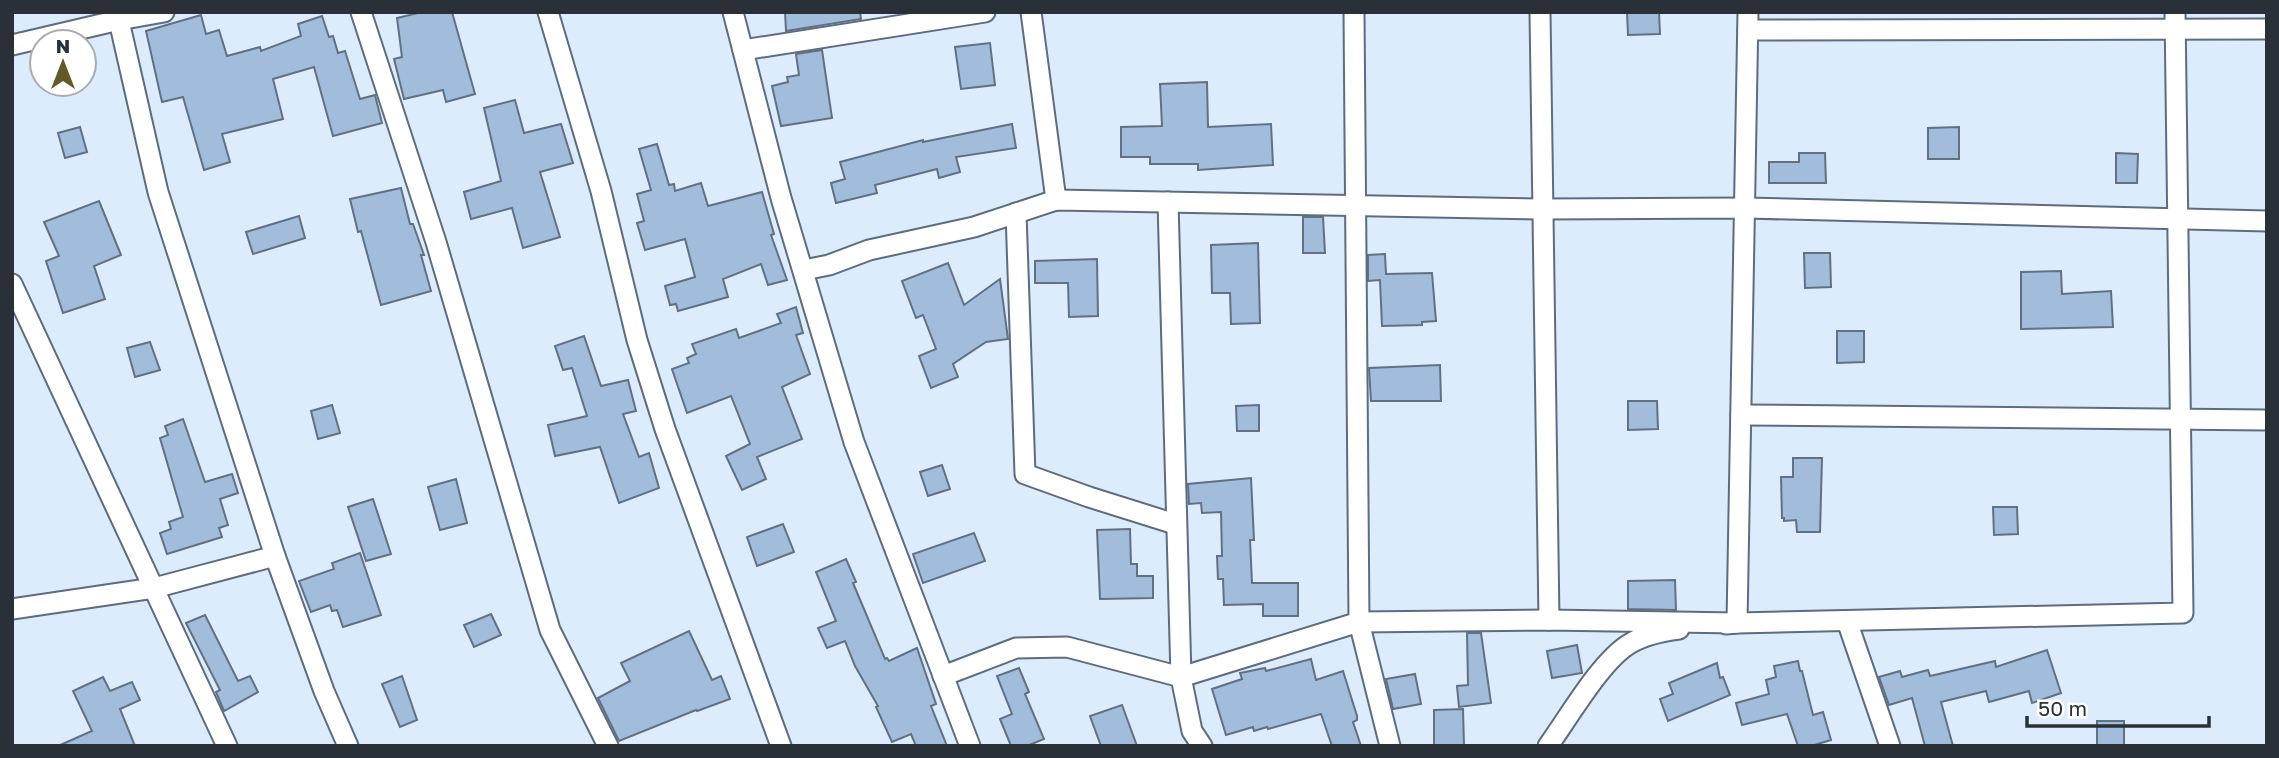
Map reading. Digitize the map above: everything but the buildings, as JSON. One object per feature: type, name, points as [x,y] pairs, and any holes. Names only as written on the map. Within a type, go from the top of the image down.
[{"type":"street","points":[[12,45],[118,16],[164,12]]},
{"type":"street","points":[[361,12],[436,242],[550,630],[608,746]]},
{"type":"street","points":[[548,12],[601,191],[645,365],[665,429],[781,746]]},
{"type":"street","points":[[733,12],[781,198],[854,442],[970,746]]},
{"type":"street","points":[[743,50],[985,12]]},
{"type":"street","points":[[1031,12],[1056,200]]},
{"type":"street","points":[[1354,12],[1359,622],[1390,746]]},
{"type":"street","points":[[1540,12],[1549,620]]},
{"type":"street","points":[[118,16],[158,192],[275,556],[324,691],[348,746]]},
{"type":"street","points":[[1737,623],[1748,21],[2175,21],[2267,29]]},
{"type":"street","points":[[943,676],[1016,648],[1067,648],[1181,677],[1359,622],[1549,620],[1737,623],[2183,612],[2175,21]]},
{"type":"street","points":[[804,270],[829,265],[869,250],[974,227],[1056,200],[1543,209],[1745,208],[2267,221]]},
{"type":"street","points":[[1168,202],[1181,677],[1192,731],[1202,746]]},
{"type":"street","points":[[1016,213],[1025,474],[1175,524]]},
{"type":"street","points":[[12,284],[227,746]]},
{"type":"street","points":[[1741,415],[2267,420]]},
{"type":"street","points":[[12,609],[155,589],[275,556]]},
{"type":"street","points":[[1847,621],[1890,746]]},
{"type":"street","points":[[1548,746],[1610,661],[1633,642],[1669,630],[1737,623]]}]
